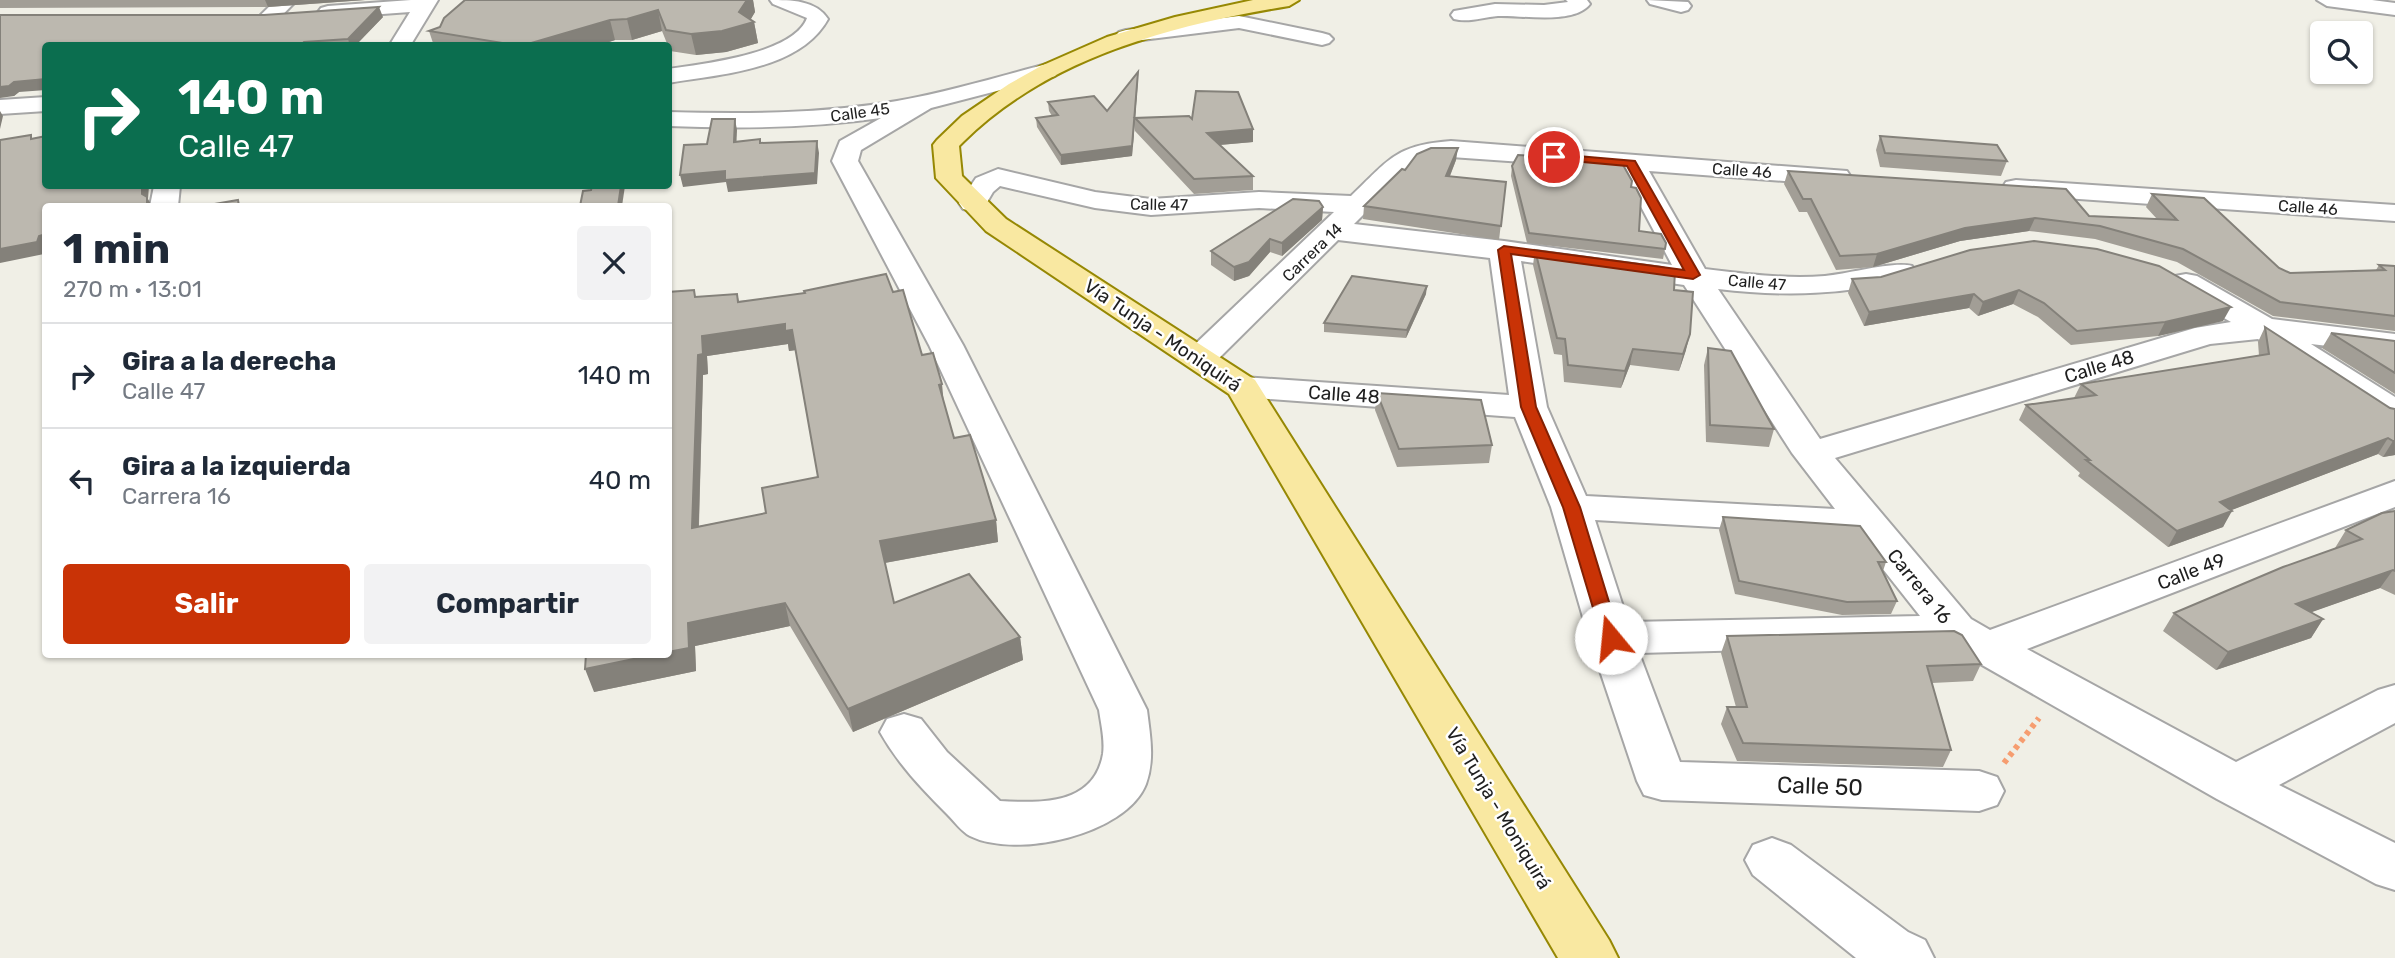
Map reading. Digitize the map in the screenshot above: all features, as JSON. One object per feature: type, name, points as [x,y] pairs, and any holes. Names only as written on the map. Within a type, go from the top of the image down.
[{"type":"main road","name":"Vía Tunja - Moniquirá","points":[[1289,0],[1185,19],[1126,36],[1046,71],[983,110],[962,127],[946,145],[949,178],[996,225],[1244,387],[1589,958]]},
{"type":"street","points":[[243,42],[287,0]]},
{"type":"street","points":[[672,75],[768,54],[795,43],[814,29],[818,19],[815,14],[780,0]]},
{"type":"street","points":[[1126,36],[1239,22],[1289,0]]},
{"type":"street","points":[[1461,15],[1494,10],[1554,10],[1580,4],[1576,0]]},
{"type":"street","points":[[1657,0],[1681,6]]},
{"type":"street","points":[[2327,0],[2395,9]]},
{"type":"street","points":[[243,16],[426,3]]},
{"type":"street","points":[[402,42],[426,3]]},
{"type":"street","points":[[1239,22],[1322,39]]},
{"type":"street","name":"Calle 45","points":[[672,118],[786,120],[925,102],[1046,71]]},
{"type":"street","points":[[904,732],[929,765],[987,821],[1046,824],[1093,807],[1121,783],[1128,751],[1122,710],[972,397],[845,161],[849,146],[925,102]]},
{"type":"street","points":[[0,107],[42,104]]},
{"type":"street","name":"Calle 46","points":[[1424,151],[1451,149],[1867,178]]},
{"type":"street","name":"Carrera 14","points":[[1201,357],[1334,231],[1405,159],[1424,151]]},
{"type":"street","name":"Carrera 16","points":[[1631,163],[1693,275],[1811,453],[1971,639],[2235,785],[2395,867]]},
{"type":"street","name":"Calle 47","points":[[973,203],[983,185],[998,177],[1096,200],[1151,206],[1259,200],[1360,205]]},
{"type":"street","name":"Calle 46","points":[[1992,187],[2395,213]]},
{"type":"street","name":"Calle 47","points":[[1334,231],[1504,250],[1772,286],[1876,279],[1924,264]]},
{"type":"street","points":[[1504,250],[1529,407],[1571,507],[1611,638]]},
{"type":"street","points":[[2156,268],[2264,328],[2395,413]]},
{"type":"street","name":"Calle 48","points":[[1811,453],[2185,340],[2264,328],[2395,344]]},
{"type":"street","name":"Calle 48","points":[[1244,387],[1529,407]]},
{"type":"street","name":"Calle 49","points":[[1611,638],[1971,639],[2395,493]]},
{"type":"street","points":[[1571,507],[1870,523]]},
{"type":"street","name":"Calle 50","points":[[1611,638],[1662,781],[1979,791]]},
{"type":"street","points":[[2235,785],[2395,702]]},
{"type":"street","points":[[1772,860],[1888,950],[1905,958]]},
{"type":"path","points":[[1979,791],[2020,745],[2060,689]]},
{"type":"building","points":[[465,0],[747,0],[739,12],[754,22],[722,31],[691,34],[666,30],[658,10],[627,19],[610,20],[535,42],[496,42],[429,31],[440,27],[444,18]]},
{"type":"building","points":[[379,7],[348,39],[304,42],[42,42],[42,79],[14,82],[0,87],[0,15],[264,15]]},
{"type":"building","points":[[1138,72],[1132,146],[1061,155],[1036,118],[1058,115],[1048,102],[1094,96],[1107,111]]},
{"type":"building","points":[[1196,91],[1238,92],[1253,129],[1207,133],[1253,176],[1194,179],[1135,118],[1189,116],[1192,119]]},
{"type":"building","points":[[712,119],[735,119],[734,142],[760,139],[760,143],[817,141],[815,173],[725,180],[725,171],[680,175],[684,145],[707,144]]},
{"type":"building","points":[[31,135],[31,139],[42,137],[42,189],[142,189],[147,203],[42,203],[42,235],[37,242],[0,249],[0,140]]},
{"type":"building","points":[[1880,136],[1997,145],[2007,161],[1885,153]]},
{"type":"building","points":[[1431,148],[1458,148],[1446,176],[1506,182],[1501,226],[1364,206],[1402,169],[1405,170],[1417,154]]},
{"type":"building","points":[[1518,155],[1622,163],[1632,181],[1631,187],[1636,188],[1641,198],[1639,231],[1661,234],[1666,243],[1665,249],[1529,233],[1512,166]]},
{"type":"building","points":[[1788,171],[2066,189],[2089,216],[2177,220],[2152,194],[2204,198],[2279,268],[2290,273],[2385,270],[2379,265],[2395,266],[2395,316],[2280,302],[2183,249],[2100,226],[2035,218],[1965,228],[1877,254],[1840,256],[1811,199],[1803,199]]},
{"type":"building","points":[[621,189],[618,203],[581,203],[583,191]]},
{"type":"building","points":[[1293,199],[1319,201],[1323,207],[1282,243],[1270,239],[1249,262],[1234,267],[1211,251]]},
{"type":"building","points":[[2034,241],[2097,249],[2159,266],[2231,307],[2165,322],[2077,331],[2044,303],[2019,290],[1983,302],[1974,294],[1869,312],[1852,279],[1881,277],[1970,250]]},
{"type":"building","points":[[1535,250],[1675,271],[1674,290],[1693,292],[1690,334],[1683,354],[1633,349],[1625,371],[1568,365],[1565,339],[1557,338]]},
{"type":"building","points":[[886,274],[893,292],[903,290],[922,355],[933,353],[954,438],[970,435],[996,520],[880,541],[894,603],[969,574],[1020,637],[848,709],[785,603],[688,623],[689,648],[672,651],[672,292],[694,290],[695,297],[737,294],[738,302],[805,293],[804,291]],"holes":[[[785,324],[785,331],[792,330],[818,477],[762,488],[766,513],[692,528],[698,355],[703,354],[702,336]]]},
{"type":"building","points":[[1352,276],[1427,286],[1407,330],[1324,323]]},
{"type":"building","points":[[2265,327],[2395,409],[2395,441],[2388,438],[2220,502],[2232,511],[2177,531],[2086,460],[2090,460],[2026,405],[2096,395],[2081,384],[2269,354]]},
{"type":"building","points":[[2331,333],[2395,341],[2395,373]]},
{"type":"building","points":[[1708,348],[1731,351],[1774,429],[1710,425]]},
{"type":"building","points":[[1377,393],[1481,400],[1492,445],[1399,449]]},
{"type":"building","points":[[2395,511],[2395,571],[2296,604],[2323,619],[2228,652],[2174,613],[2283,567],[2362,539],[2346,530],[2382,513]]},
{"type":"building","points":[[1723,517],[1860,526],[1886,562],[1878,562],[1897,601],[1847,602],[1739,581]]},
{"type":"building","points":[[1954,631],[1962,635],[1981,664],[1927,666],[1951,750],[1743,743],[1727,707],[1747,707],[1727,636]]},
{"type":"building","points":[[586,658],[639,658],[585,669]]},
{"type":"route","points":[[1554,157],[1631,163],[1693,275],[1504,250],[1529,407],[1571,507],[1611,638]]}]
